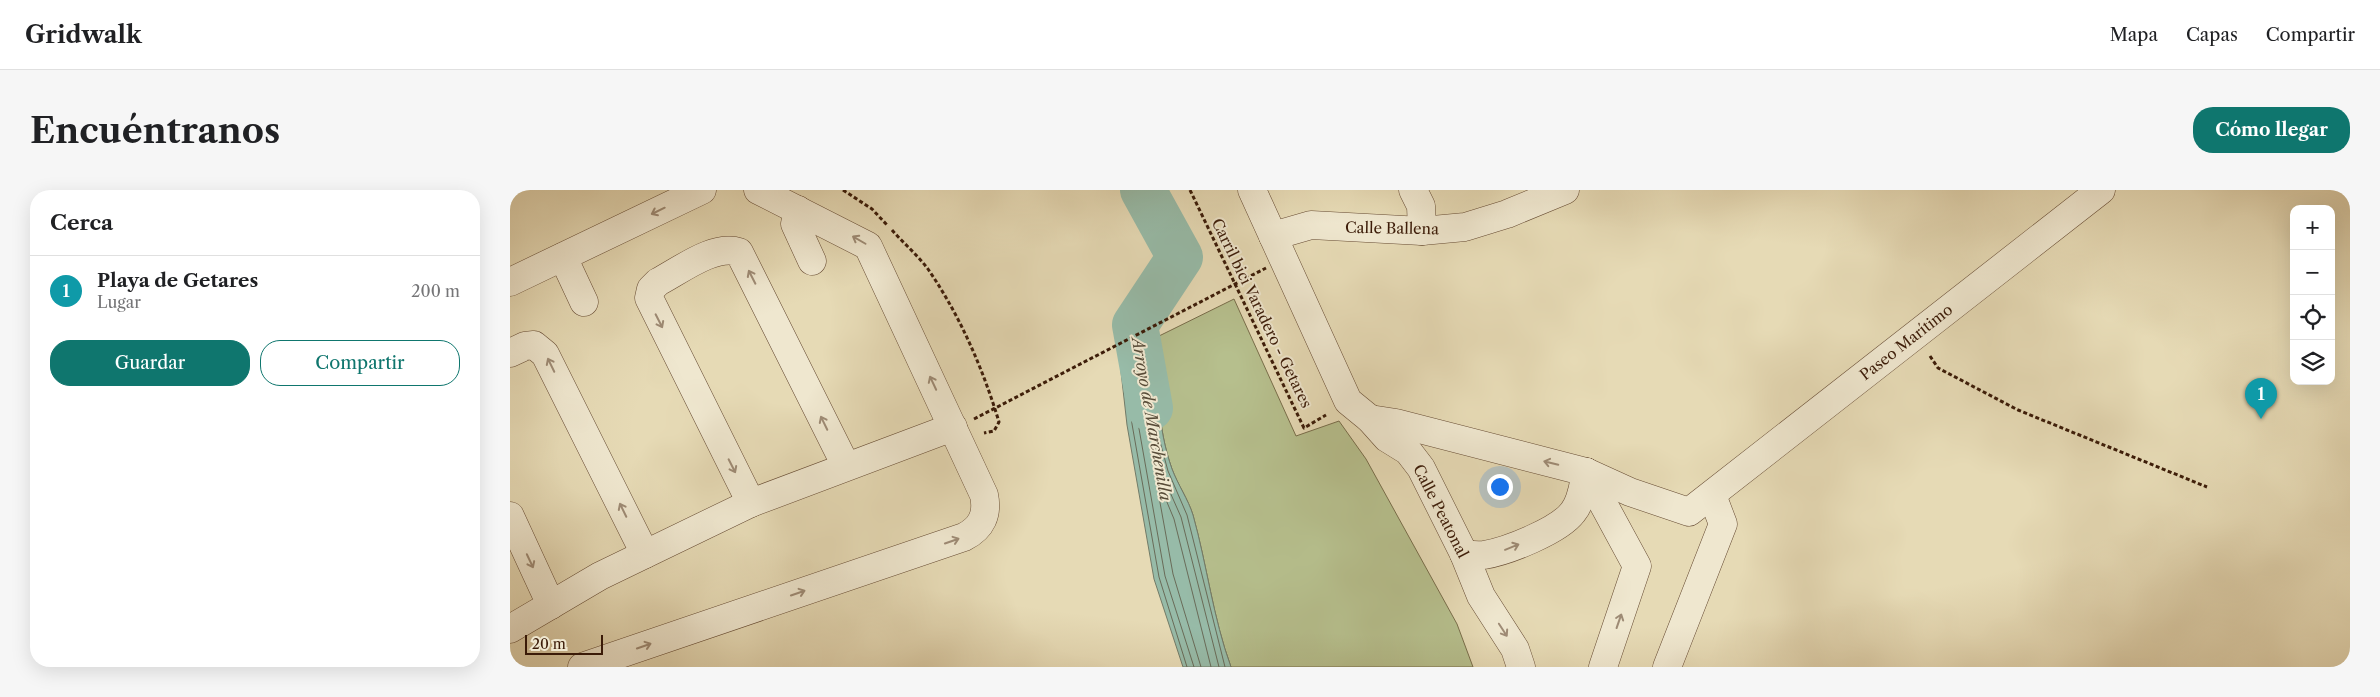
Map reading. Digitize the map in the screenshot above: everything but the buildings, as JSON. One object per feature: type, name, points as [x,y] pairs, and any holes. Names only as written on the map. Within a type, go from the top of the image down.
[{"type":"street","points":[[510,282],[702,190]]},
{"type":"street","points":[[582,667],[974,532],[981,524],[986,505],[967,422],[868,246],[758,190]]},
{"type":"street","name":"Calle Peatonal","points":[[1252,190],[1274,254],[1348,401],[1370,419],[1388,438],[1408,451],[1421,468],[1464,554],[1481,596],[1515,649],[1521,667]]},
{"type":"street","points":[[1413,190],[1421,206],[1422,231]]},
{"type":"street","name":"Calle Ballena","points":[[1274,254],[1311,225],[1422,231],[1465,227],[1507,214],[1565,190]]},
{"type":"street","name":"Paseo Marítimo","points":[[1586,472],[1630,492],[1689,512],[2100,190]]},
{"type":"street","points":[[798,210],[795,224],[812,261]]},
{"type":"street","points":[[751,503],[649,298],[654,285],[716,251],[732,250],[740,252],[846,466]]},
{"type":"street","points":[[563,257],[584,302]]},
{"type":"street","points":[[510,353],[525,346],[534,345],[545,354],[645,554]]},
{"type":"street","points":[[1370,419],[1396,423],[1586,472],[1637,566],[1603,667]]},
{"type":"street","points":[[510,629],[645,554],[751,503],[967,422]]},
{"type":"street","points":[[1421,468],[1433,455],[1449,446],[1466,444],[1484,446]]},
{"type":"street","points":[[1464,554],[1481,556],[1506,550],[1536,537],[1562,522],[1573,513],[1581,498],[1586,472]]},
{"type":"street","points":[[1667,667],[1723,524],[1712,495]]},
{"type":"street","points":[[510,516],[551,605]]},
{"type":"path","points":[[843,190],[872,209],[930,271],[972,348],[990,390],[998,425],[991,433],[981,432]]},
{"type":"path","name":"Carril bici Varadero - Getares","points":[[1190,190],[1304,428],[1348,401]]},
{"type":"path","points":[[967,422],[1274,254]]},
{"type":"path","points":[[1938,368],[2018,410],[2207,487]]},
{"type":"shaded area","points":[[1234,299],[1296,436],[1339,421],[1366,459],[1457,624],[1473,667],[1231,667],[1219,630],[1193,515],[1172,469],[1163,437],[1158,387],[1157,337]]},
{"type":"water","points":[[1157,337],[1158,387],[1163,437],[1172,469],[1193,515],[1219,630],[1231,667],[1183,667],[1154,579],[1127,425],[1119,354]]},
{"type":"waterway","name":"Arroyo de Marchenilla","points":[[1143,190],[1180,257],[1135,325],[1150,408]]},
{"type":"place","name":"Playa de Getares","points":[[2261,419]]}]
